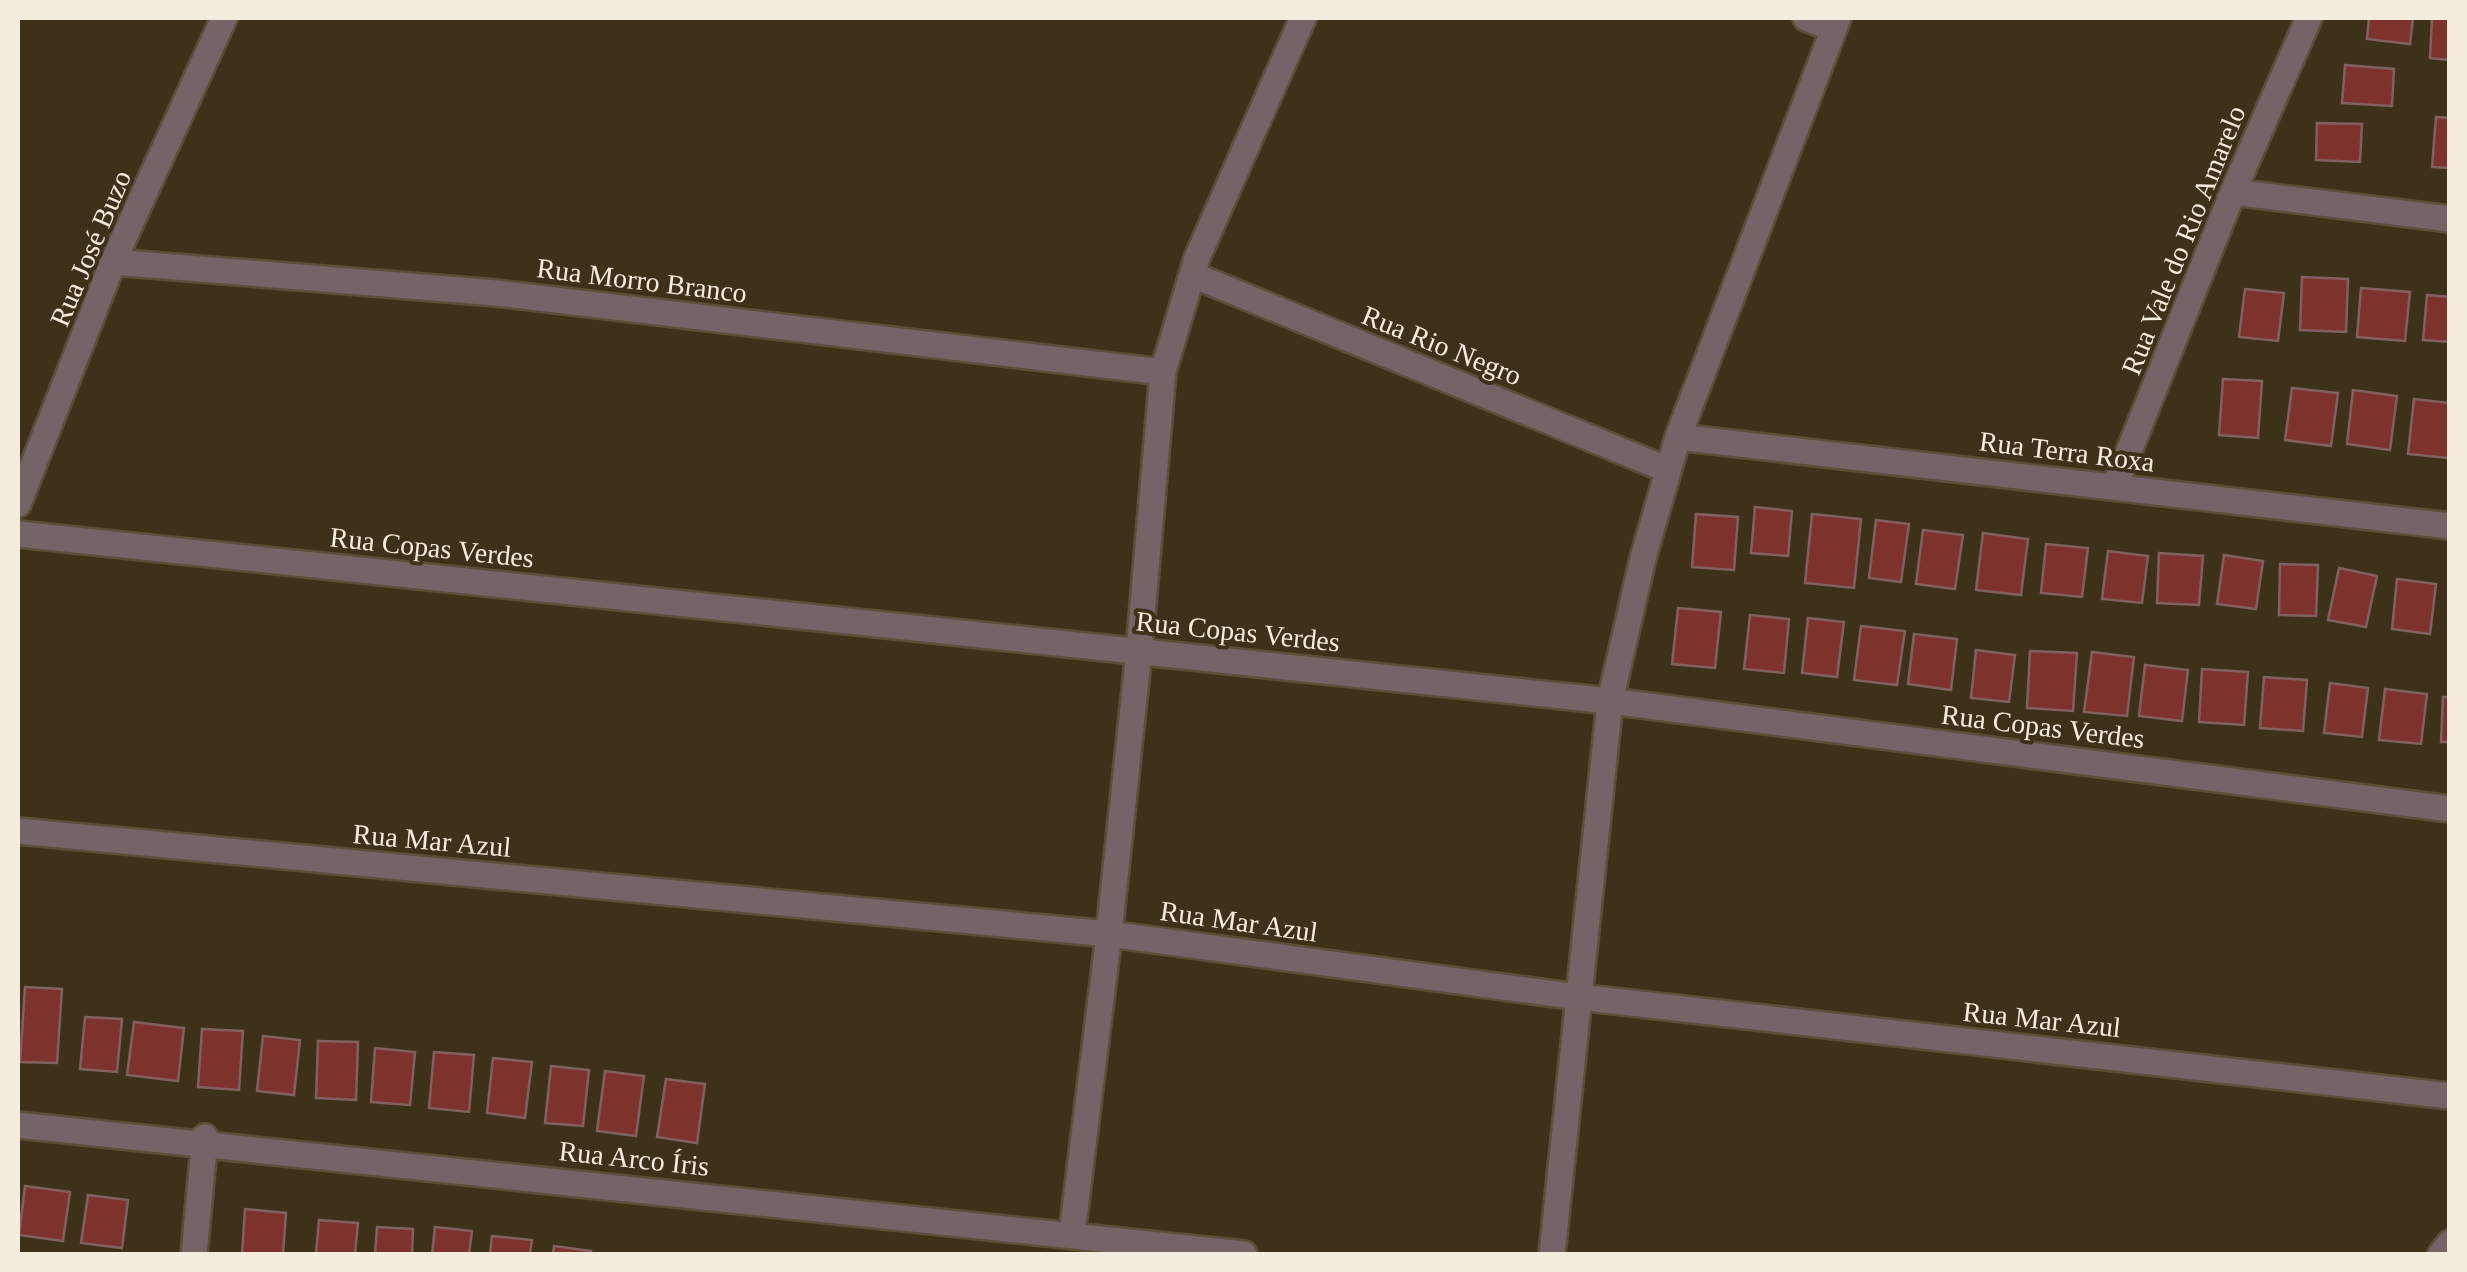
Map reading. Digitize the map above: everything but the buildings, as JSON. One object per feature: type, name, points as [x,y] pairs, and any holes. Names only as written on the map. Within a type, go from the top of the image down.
[{"type":"street","name":"Rua José Buzo","points":[[18,504],[113,262],[224,18]]},
{"type":"street","points":[[1072,1234],[1139,651],[1163,372],[1198,258],[1302,18]]},
{"type":"street","points":[[1552,1254],[1610,700],[1643,558],[1678,437],[1835,23],[1806,18]]},
{"type":"street","name":"Rua Vale do Rio Amarelo","points":[[2115,486],[2308,18]]},
{"type":"street","points":[[2233,192],[2450,218]]},
{"type":"street","name":"Rua Morro Branco","points":[[113,262],[496,293],[1163,372]]},
{"type":"street","name":"Rua Rio Negro","points":[[1193,276],[1668,470]]},
{"type":"street","name":"Rua Terra Roxa","points":[[1678,437],[2450,526]]},
{"type":"street","name":"Rua Copas Verdes","points":[[18,534],[1610,700],[2450,809]]},
{"type":"street","name":"Rua Mar Azul","points":[[18,831],[1109,934],[1578,997],[2450,1096]]},
{"type":"street","name":"Rua Arco Íris","points":[[18,1125],[205,1140],[1072,1234],[1136,1249],[1244,1254]]},
{"type":"street","points":[[194,1254],[205,1140]]},
{"type":"street","points":[[2441,1254],[2450,1242]]}]
